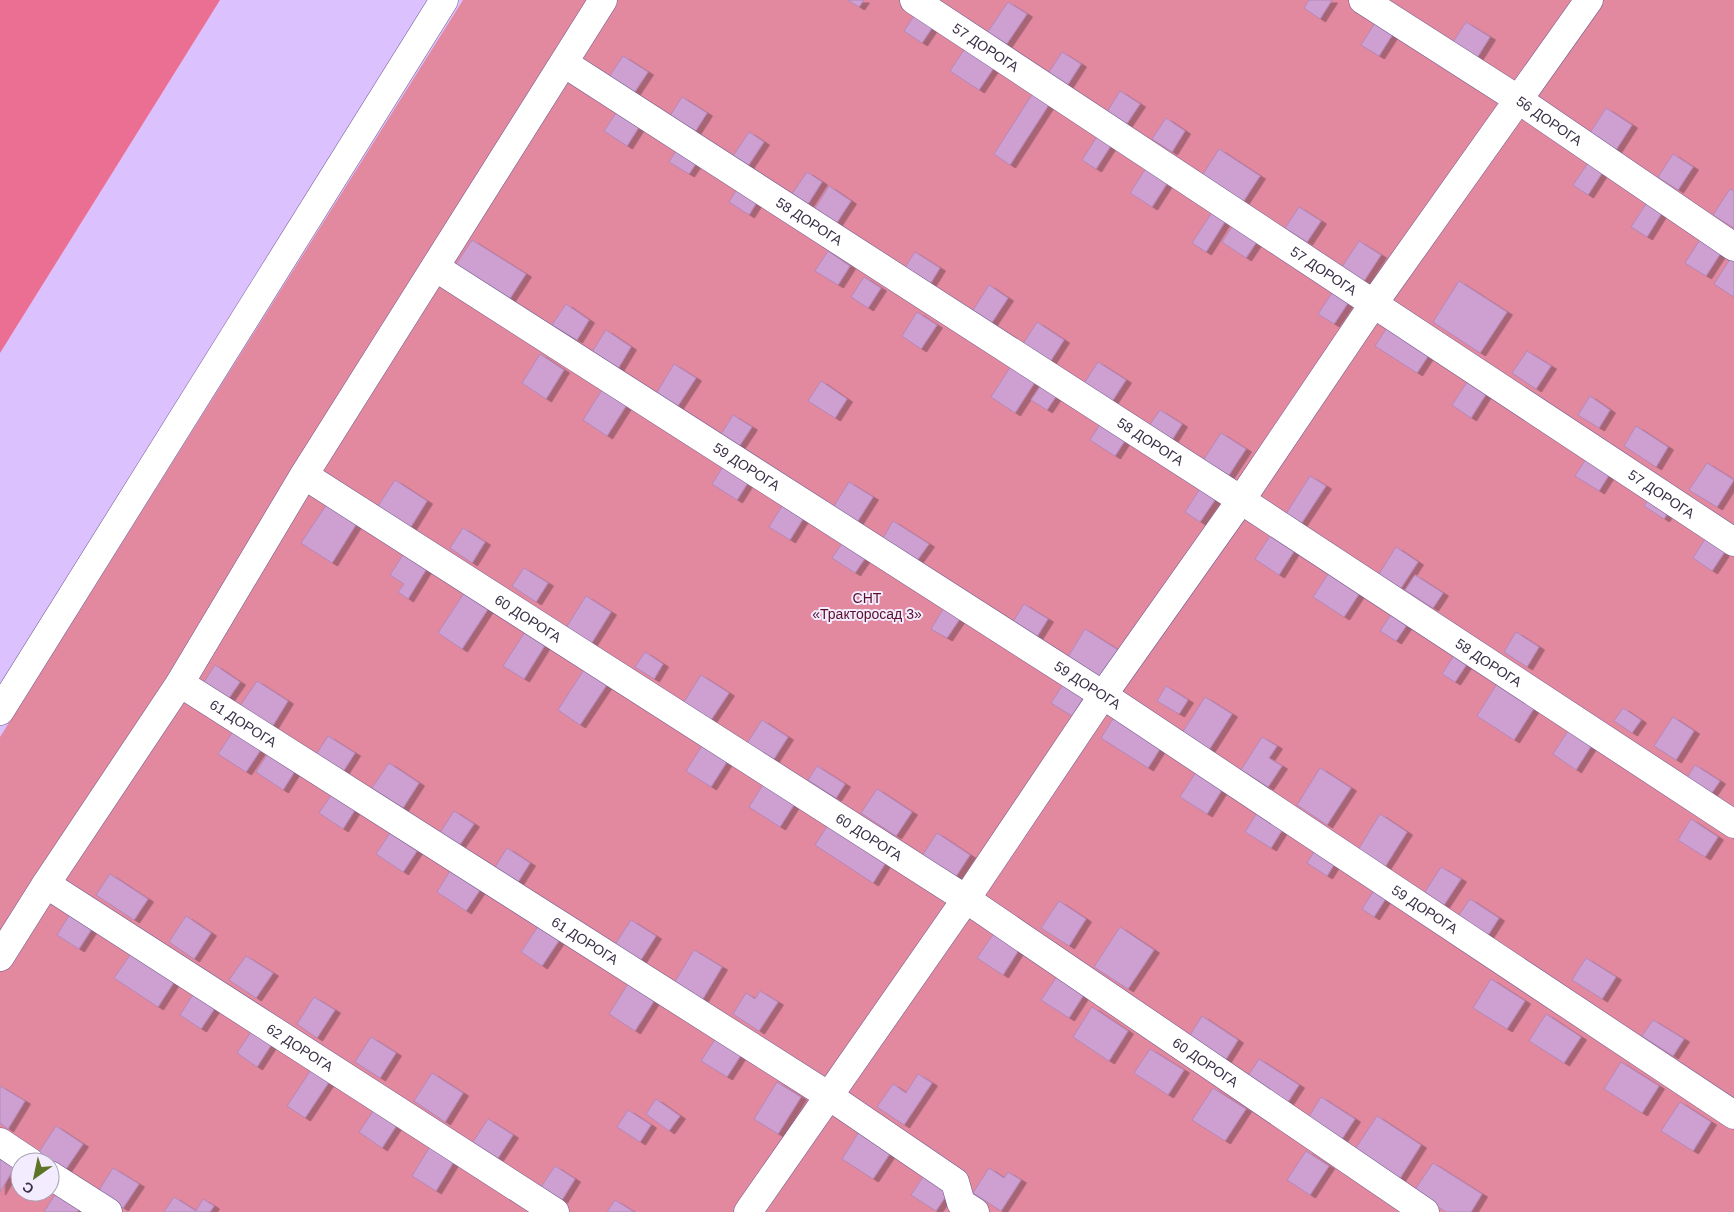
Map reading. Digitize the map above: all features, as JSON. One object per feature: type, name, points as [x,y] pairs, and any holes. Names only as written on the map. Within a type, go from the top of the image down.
[{"type":"street","points":[[0,711],[444,0]]},
{"type":"street","points":[[0,957],[46,884],[180,683],[304,475],[604,0]]},
{"type":"street","name":"57 ДОРОГА","points":[[914,0],[1734,542]]},
{"type":"street","name":"56 ДОРОГА","points":[[1363,0],[1519,100],[1734,247]]},
{"type":"street","points":[[748,1212],[966,899],[1103,695],[1241,500],[1374,303],[1589,0]]},
{"type":"street","name":"58 ДОРОГА","points":[[564,63],[1241,500],[1734,824]]},
{"type":"street","name":"59 ДОРОГА","points":[[435,268],[1103,695],[1734,1115]]},
{"type":"street","name":"60 ДОРОГА","points":[[304,475],[966,899],[1425,1212]]},
{"type":"street","name":"61 ДОРОГА","points":[[180,683],[829,1096],[955,1182],[961,1203],[975,1212]]},
{"type":"street","name":"62 ДОРОГА","points":[[46,884],[555,1212]]},
{"type":"street","points":[[0,1142],[15,1152]]},
{"type":"street","points":[[60,1181],[108,1212]]},
{"type":"green space","name":"СНТ «Тракторосад 3»","points":[[463,0],[1734,0],[1734,1212],[0,1212],[0,737]]},
{"type":"shaded area","points":[[0,0],[220,0],[0,353]]},
{"type":"building","points":[[848,0],[864,0],[859,7]]},
{"type":"building","points":[[1309,0],[1332,0],[1320,19],[1304,8]]},
{"type":"building","points":[[1008,2],[1027,14],[1004,48],[985,36]]},
{"type":"building","points":[[916,13],[934,25],[922,43],[904,31]]},
{"type":"building","points":[[1466,22],[1490,37],[1475,61],[1451,45]]},
{"type":"building","points":[[1375,23],[1393,34],[1379,56],[1361,45]]},
{"type":"building","points":[[968,44],[997,63],[979,90],[950,71]]},
{"type":"building","points":[[1062,52],[1081,64],[1065,89],[1046,77]]},
{"type":"building","points":[[623,56],[648,72],[634,93],[609,77]]},
{"type":"building","points":[[1120,91],[1140,104],[1126,125],[1107,112]]},
{"type":"building","points":[[1033,93],[1050,103],[1010,165],[994,154]]},
{"type":"building","points":[[682,97],[707,113],[693,135],[668,119]]},
{"type":"building","points":[[1606,108],[1632,125],[1614,153],[1588,136]]},
{"type":"building","points":[[616,113],[639,127],[627,146],[604,131]]},
{"type":"building","points":[[1166,118],[1185,131],[1172,152],[1152,139]]},
{"type":"building","points":[[749,132],[764,142],[744,172],[729,162]]},
{"type":"building","points":[[1098,135],[1112,144],[1096,169],[1082,160]]},
{"type":"building","points":[[679,146],[699,159],[689,174],[669,162]]},
{"type":"building","points":[[1219,149],[1260,176],[1243,202],[1202,176]]},
{"type":"building","points":[[1673,154],[1693,167],[1678,190],[1658,177]]},
{"type":"building","points":[[1590,160],[1604,170],[1588,195],[1573,185]]},
{"type":"building","points":[[1146,168],[1168,182],[1152,207],[1130,193]]},
{"type":"building","points":[[807,172],[822,182],[808,204],[792,194]]},
{"type":"building","points":[[829,186],[851,201],[836,224],[814,210]]},
{"type":"building","points":[[737,189],[757,202],[749,215],[729,202]]},
{"type":"building","points":[[1730,189],[1734,191],[1734,228],[1713,215]]},
{"type":"building","points":[[1648,201],[1663,211],[1647,237],[1631,227]]},
{"type":"building","points":[[1299,207],[1321,221],[1307,242],[1285,228]]},
{"type":"building","points":[[1213,211],[1226,220],[1206,252],[1192,243]]},
{"type":"building","points":[[1234,224],[1258,240],[1246,258],[1222,242]]},
{"type":"building","points":[[1703,235],[1724,248],[1706,276],[1685,263]]},
{"type":"building","points":[[472,240],[526,274],[507,303],[453,269]]},
{"type":"building","points":[[1359,241],[1381,255],[1362,284],[1340,270]]},
{"type":"building","points":[[828,251],[850,266],[838,285],[815,271]]},
{"type":"building","points":[[915,252],[940,268],[927,289],[902,272]]},
{"type":"building","points":[[1732,256],[1734,258],[1734,297],[1714,284]]},
{"type":"building","points":[[864,277],[881,288],[868,308],[851,297]]},
{"type":"building","points":[[1459,281],[1507,312],[1480,353],[1433,322]]},
{"type":"building","points":[[989,285],[1008,298],[989,327],[970,315]]},
{"type":"building","points":[[1336,287],[1352,297],[1334,324],[1318,314]]},
{"type":"building","points":[[566,304],[589,320],[577,340],[552,325]]},
{"type":"building","points":[[917,312],[937,325],[921,349],[902,336]]},
{"type":"building","points":[[1037,322],[1064,340],[1050,362],[1023,344]]},
{"type":"building","points":[[1390,323],[1432,350],[1417,373],[1375,346]]},
{"type":"building","points":[[606,330],[631,347],[616,372],[590,355]]},
{"type":"building","points":[[1527,351],[1551,366],[1536,389],[1512,373]]},
{"type":"building","points":[[540,354],[564,370],[546,399],[522,383]]},
{"type":"building","points":[[1098,362],[1126,380],[1111,403],[1083,385]]},
{"type":"building","points":[[674,364],[696,378],[674,412],[653,399]]},
{"type":"building","points":[[1011,366],[1035,382],[1015,413],[991,397]]},
{"type":"building","points":[[1471,376],[1490,388],[1471,418],[1452,405]]},
{"type":"building","points":[[821,381],[847,399],[835,418],[808,401]]},
{"type":"building","points":[[1041,385],[1057,395],[1047,410],[1031,400]]},
{"type":"building","points":[[602,390],[626,406],[607,436],[583,420]]},
{"type":"building","points":[[1590,396],[1610,410],[1599,428],[1578,415]]},
{"type":"building","points":[[1160,410],[1182,424],[1172,440],[1149,426]]},
{"type":"building","points":[[733,415],[752,427],[738,448],[720,436]]},
{"type":"building","points":[[1101,423],[1126,439],[1115,456],[1090,440]]},
{"type":"building","points":[[1636,426],[1668,447],[1656,467],[1624,446]]},
{"type":"building","points":[[1221,433],[1246,449],[1227,478],[1202,462]]},
{"type":"building","points":[[1591,451],[1614,467],[1599,491],[1575,476]]},
{"type":"building","points":[[1707,463],[1734,480],[1717,507],[1689,490]]},
{"type":"building","points":[[724,465],[749,481],[737,500],[712,484]]},
{"type":"building","points":[[1310,476],[1326,486],[1299,527],[1284,517]]},
{"type":"building","points":[[395,480],[427,501],[409,530],[376,509]]},
{"type":"building","points":[[849,482],[873,497],[856,524],[832,509]]},
{"type":"building","points":[[1201,487],[1217,497],[1200,522],[1185,512]]},
{"type":"building","points":[[1653,493],[1672,506],[1664,519],[1644,506]]},
{"type":"building","points":[[327,504],[357,523],[332,563],[301,543]]},
{"type":"building","points":[[782,506],[803,519],[790,540],[769,527]]},
{"type":"building","points":[[893,521],[929,544],[914,565],[880,543]]},
{"type":"building","points":[[463,528],[485,542],[472,563],[450,548]]},
{"type":"building","points":[[1274,530],[1298,545],[1279,575],[1255,559]]},
{"type":"building","points":[[1710,531],[1730,544],[1712,571],[1693,558]]},
{"type":"building","points":[[843,542],[866,557],[855,573],[832,558]]},
{"type":"building","points":[[1396,547],[1418,562],[1401,588],[1379,574]]},
{"type":"building","points":[[406,550],[429,565],[408,599],[398,592],[404,584],[390,575]]},
{"type":"building","points":[[524,568],[548,583],[536,602],[512,586]]},
{"type":"building","points":[[1332,568],[1363,588],[1344,617],[1313,597]]},
{"type":"building","points":[[1415,575],[1443,593],[1433,608],[1405,590]]},
{"type":"building","points":[[466,590],[490,606],[462,649],[438,633]]},
{"type":"building","points":[[586,596],[611,612],[591,644],[566,628]]},
{"type":"building","points":[[1024,604],[1048,619],[1035,640],[1011,625]]},
{"type":"building","points":[[945,606],[961,617],[947,638],[931,629]]},
{"type":"building","points":[[1397,606],[1413,616],[1396,641],[1380,631]]},
{"type":"building","points":[[527,629],[547,642],[524,679],[503,666]]},
{"type":"building","points":[[1085,629],[1118,650],[1098,681],[1066,660]]},
{"type":"building","points":[[1516,632],[1539,647],[1527,667],[1504,652]]},
{"type":"building","points":[[1458,649],[1471,658],[1455,682],[1442,674]]},
{"type":"building","points":[[645,652],[663,664],[654,679],[635,667]]},
{"type":"building","points":[[215,665],[240,682],[229,698],[204,682]]},
{"type":"building","points":[[585,668],[608,683],[580,725],[558,710]]},
{"type":"building","points":[[701,675],[729,693],[711,720],[684,702]]},
{"type":"building","points":[[1501,677],[1538,702],[1514,740],[1477,716]]},
{"type":"building","points":[[1066,680],[1086,693],[1072,716],[1051,703]]},
{"type":"building","points":[[257,681],[288,701],[272,727],[240,706]]},
{"type":"building","points":[[1166,686],[1188,700],[1179,714],[1157,701]]},
{"type":"building","points":[[1205,697],[1232,714],[1209,750],[1182,733]]},
{"type":"building","points":[[1623,708],[1641,720],[1632,733],[1614,721]]},
{"type":"building","points":[[1116,714],[1163,744],[1148,768],[1101,738]]},
{"type":"building","points":[[1673,717],[1694,731],[1676,760],[1654,746]]},
{"type":"building","points":[[762,720],[788,737],[772,762],[746,745]]},
{"type":"building","points":[[1572,725],[1595,740],[1576,770],[1553,754]]},
{"type":"building","points":[[234,730],[262,748],[246,772],[218,754]]},
{"type":"building","points":[[328,736],[355,753],[341,775],[314,758]]},
{"type":"building","points":[[1262,737],[1277,746],[1269,758],[1282,766],[1268,787],[1241,770]]},
{"type":"building","points":[[705,741],[730,757],[711,787],[686,771]]},
{"type":"building","points":[[270,750],[297,768],[283,790],[256,772]]},
{"type":"building","points":[[389,763],[419,783],[403,808],[372,788]]},
{"type":"building","points":[[1695,765],[1720,781],[1707,800],[1683,784]]},
{"type":"building","points":[[817,766],[845,784],[836,798],[808,780]]},
{"type":"building","points":[[1320,768],[1351,788],[1327,825],[1297,805]]},
{"type":"building","points":[[1198,769],[1225,785],[1207,814],[1180,797]]},
{"type":"building","points":[[766,780],[797,800],[780,827],[749,807]]},
{"type":"building","points":[[877,789],[912,812],[896,836],[861,813]]},
{"type":"building","points":[[332,794],[355,810],[343,829],[319,813]]},
{"type":"building","points":[[1260,808],[1286,824],[1271,848],[1245,832]]},
{"type":"building","points":[[454,811],[474,824],[457,849],[438,836]]},
{"type":"building","points":[[1380,814],[1407,832],[1385,867],[1358,850]]},
{"type":"building","points":[[1691,819],[1718,837],[1705,857],[1678,840]]},
{"type":"building","points":[[830,822],[888,859],[873,883],[815,845]]},
{"type":"building","points":[[390,833],[417,851],[403,872],[376,854]]},
{"type":"building","points":[[937,833],[970,855],[953,881],[920,859]]},
{"type":"building","points":[[1319,844],[1339,857],[1327,876],[1307,863]]},
{"type":"building","points":[[507,848],[530,863],[515,887],[492,872]]},
{"type":"building","points":[[1441,867],[1461,879],[1444,905],[1425,892]]},
{"type":"building","points":[[450,871],[480,890],[466,911],[437,892]]},
{"type":"building","points":[[110,874],[148,899],[134,920],[96,895]]},
{"type":"building","points":[[1378,884],[1390,892],[1374,917],[1362,909]]},
{"type":"building","points":[[1470,899],[1499,918],[1485,940],[1455,921]]},
{"type":"building","points":[[1059,901],[1086,919],[1069,946],[1041,928]]},
{"type":"building","points":[[73,909],[95,924],[79,949],[57,935]]},
{"type":"building","points":[[186,916],[211,933],[194,959],[169,942]]},
{"type":"building","points":[[631,920],[656,936],[639,963],[614,946]]},
{"type":"building","points":[[541,922],[562,936],[542,966],[521,952]]},
{"type":"building","points":[[1120,927],[1154,950],[1128,989],[1094,967]]},
{"type":"building","points":[[997,929],[1022,945],[1003,975],[977,958]]},
{"type":"building","points":[[135,948],[178,976],[158,1007],[114,978]]},
{"type":"building","points":[[694,950],[722,967],[701,1002],[673,985]]},
{"type":"building","points":[[246,956],[273,973],[256,998],[229,980]]},
{"type":"building","points":[[1586,958],[1616,977],[1602,999],[1572,980]]},
{"type":"building","points":[[1058,975],[1085,993],[1069,1018],[1041,1000]]},
{"type":"building","points":[[1491,979],[1525,1001],[1507,1029],[1473,1008]]},
{"type":"building","points":[[628,984],[654,1001],[635,1031],[609,1014]]},
{"type":"building","points":[[197,988],[219,1002],[201,1029],[180,1015]]},
{"type":"building","points":[[760,991],[778,1002],[759,1031],[733,1014],[746,993],[755,999]]},
{"type":"building","points":[[314,997],[335,1010],[317,1038],[297,1024]]},
{"type":"building","points":[[1092,1007],[1128,1031],[1109,1061],[1073,1037]]},
{"type":"building","points":[[1546,1014],[1581,1037],[1564,1063],[1529,1041]]},
{"type":"building","points":[[1202,1016],[1238,1040],[1223,1064],[1187,1040]]},
{"type":"building","points":[[1653,1020],[1684,1039],[1673,1056],[1642,1036]]},
{"type":"building","points":[[255,1026],[275,1039],[257,1067],[237,1053]]},
{"type":"building","points":[[371,1037],[396,1053],[380,1078],[355,1062]]},
{"type":"building","points":[[716,1038],[741,1055],[727,1077],[701,1061]]},
{"type":"building","points":[[1150,1049],[1184,1070],[1168,1095],[1134,1073]]},
{"type":"building","points":[[1259,1059],[1299,1085],[1286,1105],[1246,1079]]},
{"type":"building","points":[[1621,1062],[1659,1086],[1642,1113],[1604,1089]]},
{"type":"building","points":[[313,1067],[331,1079],[305,1118],[287,1106]]},
{"type":"building","points":[[432,1073],[463,1093],[445,1122],[414,1101]]},
{"type":"building","points":[[918,1074],[932,1083],[904,1125],[877,1107],[893,1084],[906,1093]]},
{"type":"building","points":[[777,1082],[801,1097],[778,1134],[754,1119]]},
{"type":"building","points":[[0,1086],[25,1101],[8,1129],[0,1123]]},
{"type":"building","points":[[1213,1088],[1246,1109],[1225,1141],[1192,1120]]},
{"type":"building","points":[[1321,1097],[1355,1119],[1340,1142],[1307,1120]]},
{"type":"building","points":[[656,1099],[680,1116],[669,1131],[646,1114]]},
{"type":"building","points":[[1680,1102],[1711,1122],[1693,1151],[1661,1131]]},
{"type":"building","points":[[376,1107],[399,1122],[382,1148],[359,1132]]},
{"type":"building","points":[[628,1110],[651,1125],[640,1142],[617,1127]]},
{"type":"building","points":[[1377,1116],[1421,1145],[1399,1180],[1354,1151]]},
{"type":"building","points":[[488,1119],[513,1135],[498,1158],[473,1142]]},
{"type":"building","points":[[56,1126],[83,1144],[64,1172],[60,1169],[60,1152],[39,1152]]},
{"type":"building","points":[[859,1132],[891,1152],[873,1179],[842,1159]]},
{"type":"building","points":[[432,1143],[456,1158],[436,1191],[412,1176]]},
{"type":"building","points":[[1306,1151],[1329,1166],[1310,1195],[1287,1180]]},
{"type":"building","points":[[0,1155],[10,1161],[10,1175],[0,1192]]},
{"type":"building","points":[[1433,1163],[1482,1194],[1471,1212],[1446,1212],[1414,1191]]},
{"type":"building","points":[[555,1166],[575,1179],[562,1200],[541,1187]]},
{"type":"building","points":[[113,1168],[139,1184],[123,1208],[98,1192]]},
{"type":"building","points":[[989,1168],[1004,1178],[1008,1172],[1021,1180],[1001,1211],[973,1193]]},
{"type":"building","points":[[925,1174],[950,1190],[936,1211],[911,1195]]},
{"type":"building","points":[[60,1196],[80,1208],[77,1212],[44,1212],[50,1202],[60,1202]]},
{"type":"building","points":[[174,1197],[196,1211],[203,1199],[214,1206],[210,1212],[164,1212]]},
{"type":"building","points":[[615,1200],[634,1212],[607,1212]]}]
